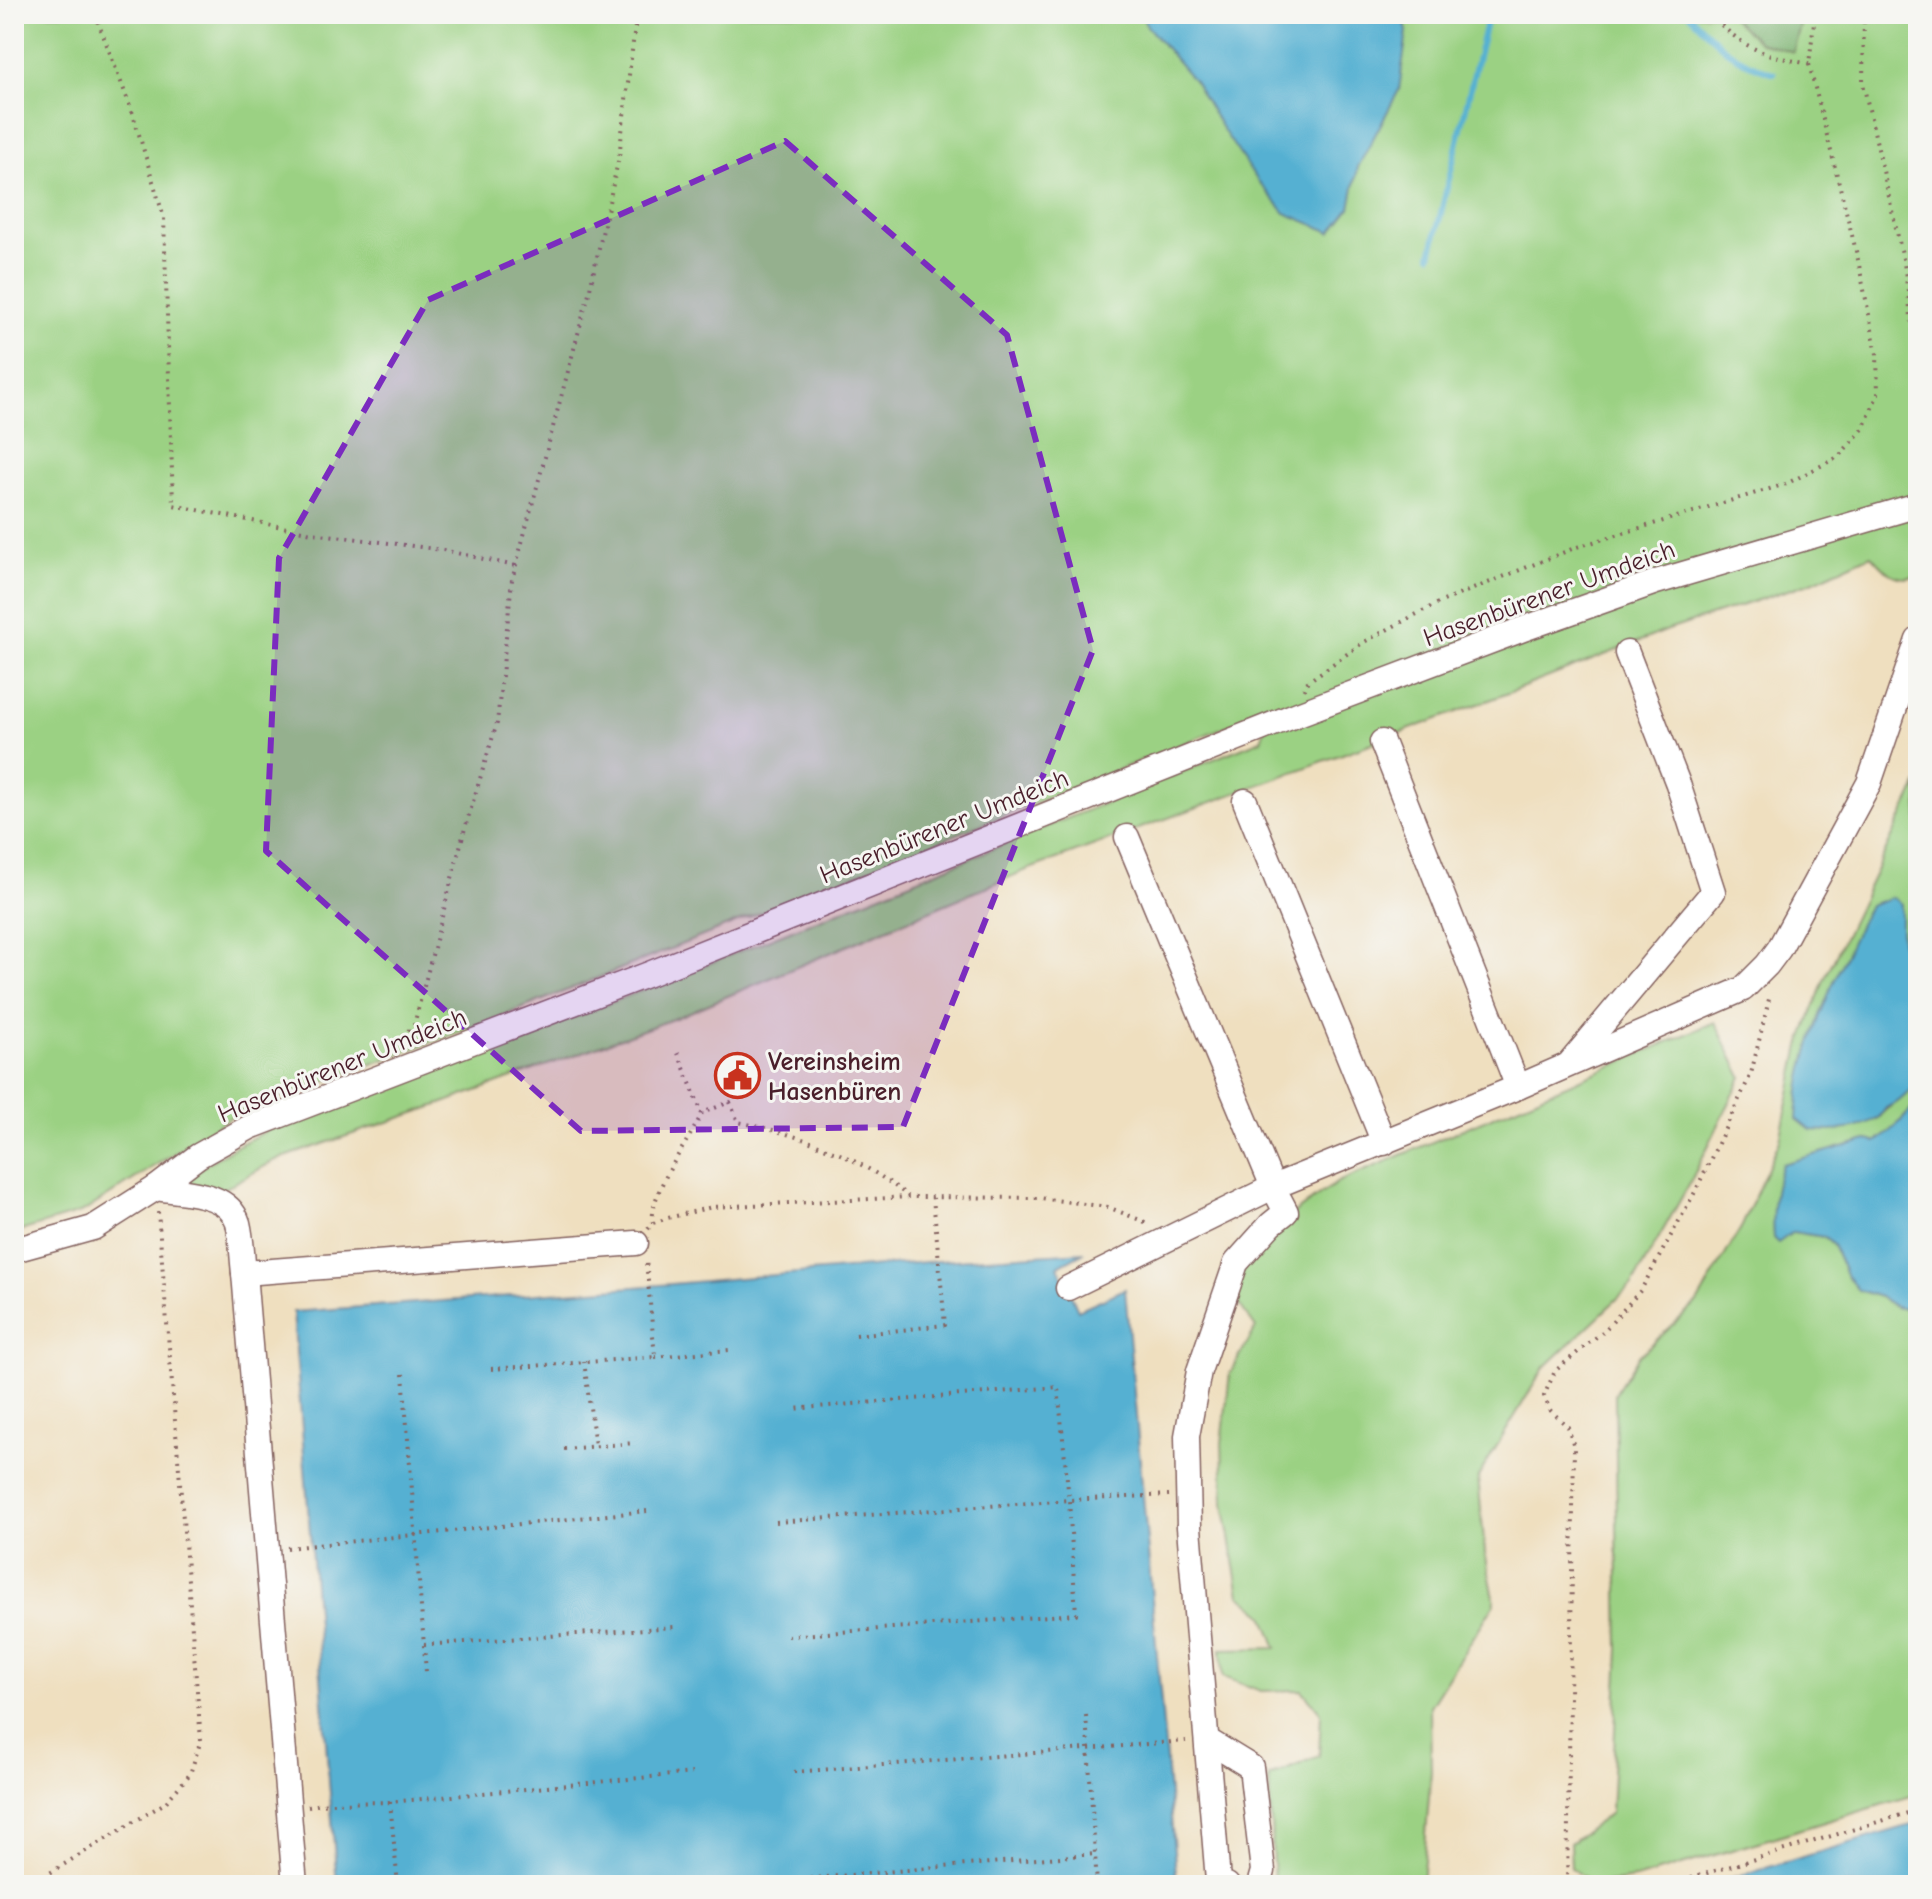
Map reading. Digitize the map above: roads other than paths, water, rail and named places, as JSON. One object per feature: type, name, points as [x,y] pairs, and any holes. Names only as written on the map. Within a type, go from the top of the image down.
[{"type":"street","name":"Hasenbürener Umdeich","points":[[14,1250],[93,1228],[156,1188],[198,1156],[250,1127],[635,980],[1298,714],[1656,582],[1918,505]]},
{"type":"street","points":[[1068,1288],[1273,1187],[1518,1087],[1743,989],[1779,949],[1869,783],[1918,640]]},
{"type":"street","points":[[1566,1066],[1713,892],[1678,784],[1627,653]]},
{"type":"street","points":[[1382,742],[1518,1087]]},
{"type":"street","points":[[1245,801],[1384,1143]]},
{"type":"street","points":[[1127,837],[1286,1212],[1236,1263],[1199,1371],[1187,1436],[1189,1527],[1218,1881],[1227,1885]]},
{"type":"street","points":[[156,1188],[211,1197],[227,1206],[238,1222],[295,1885]]},
{"type":"street","points":[[244,1273],[636,1243]]},
{"type":"street","points":[[1207,1740],[1251,1767],[1263,1871],[1259,1885]]},
{"type":"water","points":[[1141,14],[1402,14],[1407,31],[1399,90],[1358,167],[1350,208],[1331,232],[1285,213],[1258,181],[1194,81],[1147,26]]},
{"type":"water","points":[[1892,897],[1901,904],[1901,938],[1906,968],[1917,975],[1912,950],[1918,902],[1918,1084],[1886,1108],[1878,1119],[1855,1128],[1811,1130],[1797,1119],[1805,1063],[1822,1009],[1869,905]]},
{"type":"water","points":[[1918,1103],[1918,1312],[1896,1307],[1880,1297],[1858,1290],[1846,1275],[1833,1245],[1824,1237],[1793,1232],[1778,1243],[1773,1238],[1772,1219],[1782,1164],[1867,1140],[1876,1142]]},
{"type":"water","points":[[1084,1252],[1058,1266],[1078,1310],[1125,1289],[1177,1885],[337,1885],[293,1312]]},
{"type":"water","points":[[1918,1823],[1918,1885],[1708,1885]]},
{"type":"waterway","points":[[1431,255],[1488,14]]},
{"type":"waterway","points":[[1689,14],[1727,50],[1748,63],[1774,73]]},
{"type":"place","name":"Vereinsheim Hasenbüren","points":[[737,1076]]}]
